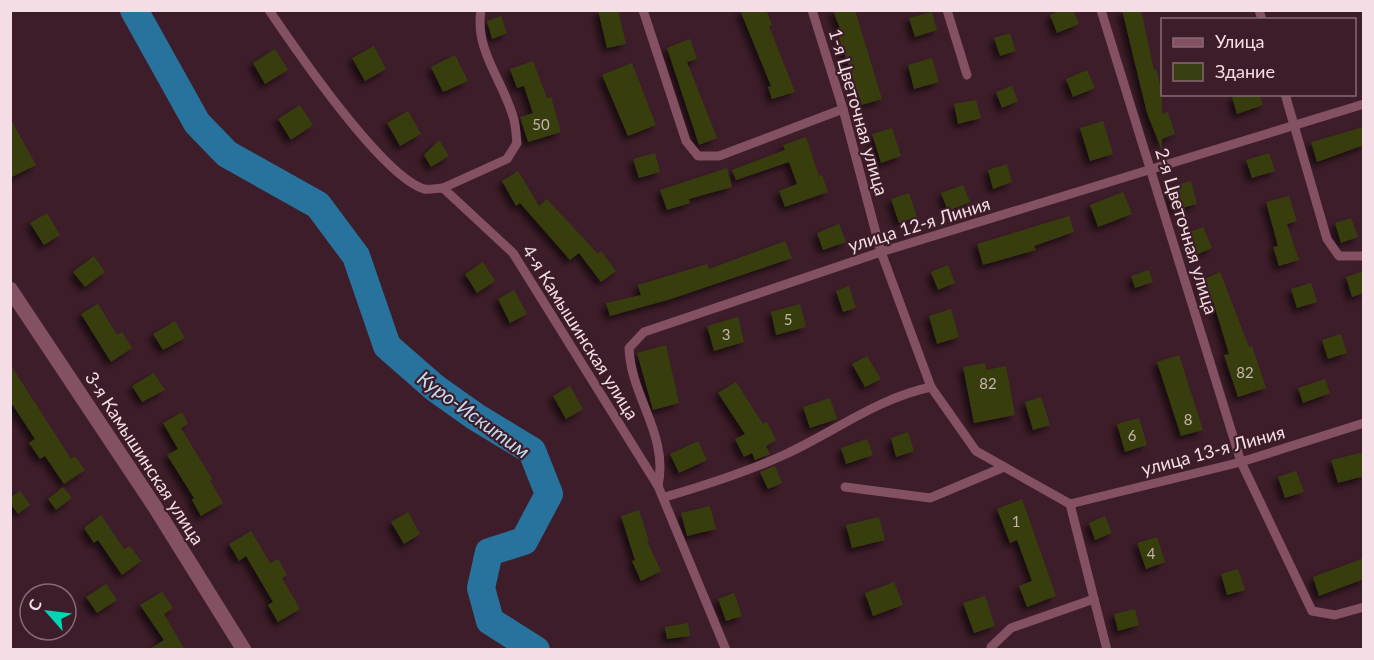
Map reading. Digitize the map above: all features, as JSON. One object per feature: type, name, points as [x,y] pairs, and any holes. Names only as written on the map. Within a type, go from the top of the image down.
[{"type":"street","name":"3-я Камышинская улица","points":[[10,290],[155,507],[244,650]]},
{"type":"lane","points":[[269,10],[311,74],[391,166],[426,190],[443,188],[507,159],[517,143],[514,120],[482,44],[479,24],[481,10]]},
{"type":"lane","points":[[643,10],[686,141],[698,156],[719,156],[843,109]]},
{"type":"lane","name":"1-я Цветочная улица","points":[[813,10],[843,109],[881,252],[931,387],[976,451],[1070,504]]},
{"type":"lane","points":[[947,10],[966,75]]},
{"type":"lane","name":"2-я Цветочная улица","points":[[1101,10],[1241,462],[1312,611],[1335,615],[1364,607]]},
{"type":"lane","points":[[1286,96],[1327,239],[1339,256],[1364,256]]},
{"type":"lane","name":"улица 12-я Линия","points":[[658,486],[662,466],[657,441],[629,367],[628,348],[644,332],[881,252],[1364,104]]},
{"type":"lane","name":"4-я Камышинская улица","points":[[443,188],[513,253],[665,497],[726,650]]},
{"type":"lane","points":[[665,497],[725,478],[786,454],[903,393],[931,387]]},
{"type":"lane","name":"улица 13-я Линия","points":[[1070,504],[1241,462],[1364,423]]},
{"type":"lane","points":[[845,487],[930,498],[1004,467]]},
{"type":"lane","points":[[1070,504],[1107,650]]},
{"type":"lane","points":[[991,647],[1011,628],[1094,599]]},
{"type":"building","points":[[598,10],[618,10],[626,44],[607,48]]},
{"type":"building","points":[[740,10],[766,10],[772,25],[769,26],[795,92],[772,99],[768,87],[771,86]]},
{"type":"building","points":[[833,10],[855,10],[882,99],[862,105],[838,35],[842,34]]},
{"type":"building","points":[[1061,10],[1073,10],[1079,24],[1057,33],[1050,15]]},
{"type":"building","points":[[1122,10],[1141,10],[1154,70],[1156,69],[1161,88],[1162,114],[1168,112],[1175,134],[1162,139],[1162,151],[1147,113]]},
{"type":"building","points":[[932,12],[937,30],[915,37],[909,18]]},
{"type":"building","points":[[501,16],[507,33],[492,39],[487,21]]},
{"type":"building","points":[[1010,33],[1016,51],[1000,56],[994,38]]},
{"type":"building","points":[[690,39],[697,59],[687,62],[717,138],[699,145],[667,48]]},
{"type":"building","points":[[374,46],[386,69],[365,81],[352,58]]},
{"type":"building","points":[[275,49],[288,70],[265,84],[253,63]]},
{"type":"building","points":[[455,55],[468,81],[443,92],[431,67]]},
{"type":"building","points":[[932,58],[939,82],[914,89],[908,65]]},
{"type":"building","points":[[533,61],[547,98],[551,97],[561,132],[528,142],[520,117],[533,113],[524,86],[517,88],[510,69]]},
{"type":"building","points":[[632,63],[656,125],[628,136],[602,75]]},
{"type":"building","points":[[1087,70],[1095,88],[1073,97],[1066,79]]},
{"type":"building","points":[[1012,86],[1018,101],[1002,108],[996,92]]},
{"type":"building","points":[[1261,96],[1263,105],[1237,114],[1232,97]]},
{"type":"building","points":[[976,100],[981,118],[958,124],[954,104]]},
{"type":"building","points":[[300,105],[313,125],[291,140],[278,119]]},
{"type":"building","points":[[408,111],[421,134],[400,146],[387,123]]},
{"type":"building","points":[[10,118],[36,165],[10,178]]},
{"type":"building","points":[[1103,121],[1113,154],[1090,161],[1080,128]]},
{"type":"building","points":[[1364,127],[1364,145],[1317,162],[1311,142]]},
{"type":"building","points":[[892,128],[901,156],[881,163],[872,134]]},
{"type":"building","points":[[806,137],[819,176],[822,175],[828,192],[785,207],[779,191],[797,184],[789,162],[736,180],[732,170],[785,150],[783,145]]},
{"type":"building","points":[[439,140],[449,156],[431,167],[424,155]]},
{"type":"building","points":[[655,153],[660,172],[639,178],[633,159]]},
{"type":"building","points":[[1269,153],[1275,171],[1252,178],[1246,160]]},
{"type":"building","points":[[1007,164],[1012,182],[993,189],[988,170]]},
{"type":"building","points":[[727,168],[732,187],[689,199],[690,203],[667,210],[660,190]]},
{"type":"building","points":[[518,171],[539,206],[547,199],[598,254],[601,251],[616,271],[601,282],[579,253],[570,260],[520,203],[516,206],[502,181]]},
{"type":"building","points":[[1191,181],[1197,204],[1175,210],[1169,187]]},
{"type":"building","points":[[963,185],[970,202],[948,211],[941,193]]},
{"type":"building","points":[[1123,192],[1132,214],[1098,227],[1090,205]]},
{"type":"building","points":[[909,193],[917,217],[899,223],[891,199]]},
{"type":"building","points":[[1289,196],[1297,221],[1287,224],[1299,260],[1279,266],[1273,247],[1278,246],[1266,202]]},
{"type":"building","points":[[47,213],[60,235],[44,245],[30,223]]},
{"type":"building","points":[[1069,216],[1074,232],[1034,246],[1036,250],[983,265],[977,244]]},
{"type":"building","points":[[1351,218],[1358,237],[1341,243],[1335,223]]},
{"type":"building","points":[[839,224],[846,242],[823,250],[817,233]]},
{"type":"building","points":[[1203,227],[1212,248],[1196,255],[1187,233]]},
{"type":"building","points":[[785,241],[792,258],[671,299],[610,316],[606,303],[641,295],[638,285],[707,264],[709,269]]},
{"type":"building","points":[[94,256],[105,272],[85,287],[73,272]]},
{"type":"building","points":[[483,262],[495,281],[477,293],[465,274]]},
{"type":"building","points":[[948,265],[955,283],[938,290],[931,272]]},
{"type":"building","points":[[1149,270],[1153,282],[1135,288],[1131,276]]},
{"type":"building","points":[[1364,271],[1364,293],[1352,297],[1346,277]]},
{"type":"building","points":[[1220,272],[1249,347],[1252,346],[1266,388],[1238,397],[1224,355],[1229,354],[1213,301],[1209,303],[1200,281]]},
{"type":"building","points":[[1311,283],[1317,302],[1297,308],[1291,289]]},
{"type":"building","points":[[849,286],[856,308],[843,312],[836,291]]},
{"type":"building","points":[[514,290],[527,314],[510,323],[498,299]]},
{"type":"building","points":[[98,304],[117,335],[122,332],[132,348],[111,362],[81,314]]},
{"type":"building","points":[[800,304],[806,327],[776,335],[771,312]]},
{"type":"building","points":[[951,309],[959,337],[937,344],[929,316]]},
{"type":"building","points":[[738,317],[744,342],[714,351],[707,326]]},
{"type":"building","points":[[175,321],[185,338],[163,350],[153,334]]},
{"type":"building","points":[[1341,334],[1347,353],[1328,359],[1322,340]]},
{"type":"building","points":[[666,345],[679,403],[653,410],[637,353]]},
{"type":"building","points":[[1179,355],[1203,430],[1181,436],[1157,362]]},
{"type":"building","points":[[867,356],[881,379],[865,387],[852,364]]},
{"type":"building","points":[[985,363],[986,370],[1006,366],[1015,415],[974,423],[963,367]]},
{"type":"building","points":[[10,364],[71,459],[75,456],[85,470],[64,484],[45,456],[40,459],[29,443],[35,439],[10,401]]},
{"type":"building","points":[[154,373],[165,390],[142,402],[132,386]]},
{"type":"building","points":[[1325,379],[1330,393],[1303,403],[1298,388]]},
{"type":"building","points":[[736,382],[763,424],[767,422],[776,440],[766,446],[770,454],[755,460],[752,453],[744,457],[735,439],[745,434],[718,393]]},
{"type":"building","points":[[570,386],[583,409],[566,419],[553,396]]},
{"type":"building","points":[[1041,397],[1050,425],[1033,430],[1025,402]]},
{"type":"building","points":[[830,398],[837,419],[810,428],[803,407]]},
{"type":"building","points":[[182,412],[188,424],[181,428],[212,479],[210,481],[223,503],[201,516],[192,500],[194,498],[167,455],[178,449],[163,423]]},
{"type":"building","points":[[1139,418],[1147,445],[1125,452],[1117,424]]},
{"type":"building","points":[[908,432],[914,451],[896,457],[891,438]]},
{"type":"building","points":[[867,439],[873,455],[846,464],[841,448]]},
{"type":"building","points":[[698,441],[707,460],[679,473],[670,454]]},
{"type":"building","points":[[1364,452],[1364,476],[1338,483],[1331,460]]},
{"type":"building","points":[[775,466],[782,483],[768,489],[760,472]]},
{"type":"building","points":[[1296,471],[1304,492],[1285,498],[1278,477]]},
{"type":"building","points":[[63,487],[72,498],[56,510],[48,499]]},
{"type":"building","points":[[20,491],[30,505],[18,514],[10,503],[10,498]]},
{"type":"building","points":[[1022,499],[1056,596],[1027,607],[1019,586],[1032,581],[1017,540],[1010,543],[997,509]]},
{"type":"building","points":[[710,506],[716,529],[687,536],[681,513]]},
{"type":"building","points":[[639,510],[649,541],[647,541],[661,571],[641,581],[632,561],[635,560],[621,516]]},
{"type":"building","points":[[408,512],[420,534],[404,544],[391,522]]},
{"type":"building","points":[[101,515],[124,549],[130,546],[141,561],[122,575],[98,540],[94,543],[84,528]]},
{"type":"building","points":[[1105,516],[1112,533],[1095,540],[1089,523]]},
{"type":"building","points":[[879,517],[885,540],[852,548],[846,525]]},
{"type":"building","points":[[251,531],[270,563],[278,559],[287,575],[282,578],[300,609],[278,622],[268,605],[273,602],[246,556],[239,561],[229,544]]},
{"type":"building","points":[[1157,537],[1165,562],[1146,569],[1137,543]]},
{"type":"building","points":[[1364,558],[1364,579],[1319,596],[1313,577]]},
{"type":"building","points":[[1238,569],[1245,590],[1227,595],[1221,574]]},
{"type":"building","points":[[894,582],[903,605],[873,616],[865,593]]},
{"type":"building","points":[[106,584],[117,600],[97,613],[86,597]]},
{"type":"building","points":[[162,592],[173,608],[164,614],[185,650],[148,650],[164,640],[140,605]]},
{"type":"building","points":[[734,593],[742,616],[726,621],[718,599]]},
{"type":"building","points":[[985,596],[995,626],[974,633],[963,603]]},
{"type":"building","points":[[1135,609],[1139,625],[1118,631],[1114,614]]},
{"type":"building","points":[[688,623],[690,636],[667,639],[665,627]]},
{"type":"waterway","name":"Куро-Искитим","points":[[134,10],[197,123],[227,154],[318,205],[356,256],[387,346],[435,388],[476,417],[532,451],[549,494],[524,541],[489,552],[481,588],[490,621],[536,650]]}]
